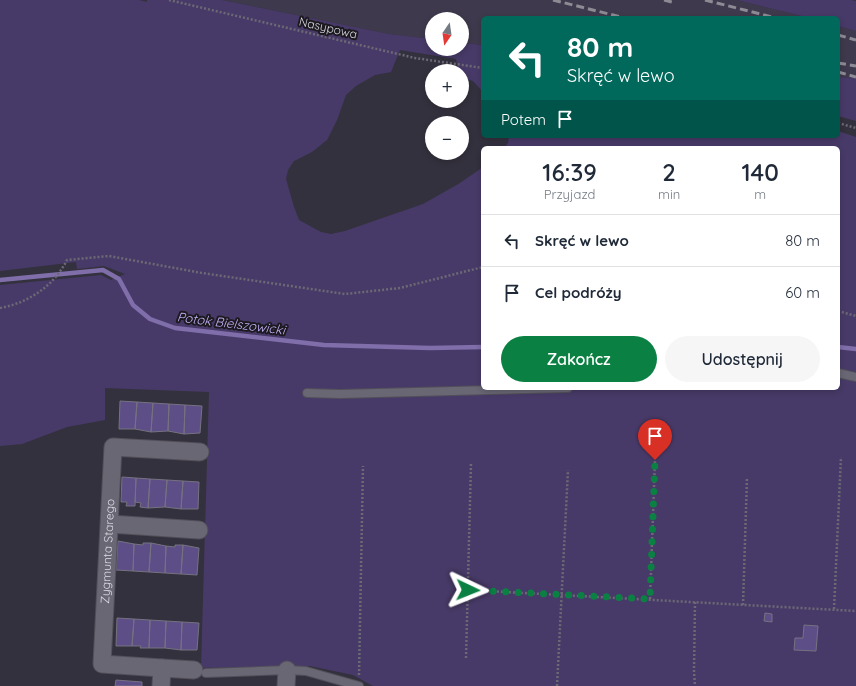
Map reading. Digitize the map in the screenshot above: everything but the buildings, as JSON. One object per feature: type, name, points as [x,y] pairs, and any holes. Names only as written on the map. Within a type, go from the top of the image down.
[{"type":"street","name":"Zygmunta Starego","points":[[162,668],[102,664],[114,447],[200,452]]},
{"type":"street","points":[[110,524],[199,530]]},
{"type":"street","points":[[161,686],[162,668],[200,671]]},
{"type":"lane","points":[[840,373],[856,377]]},
{"type":"lane","points":[[307,394],[492,390]]},
{"type":"lane","points":[[200,671],[286,678],[306,671],[358,685]]},
{"type":"path","name":"Nasypowa","points":[[169,0],[415,58],[481,68]]},
{"type":"path","points":[[840,124],[856,128]]},
{"type":"path","points":[[0,308],[8,307],[29,298],[48,285],[61,272],[67,260],[109,256],[202,273],[345,294],[400,288],[481,268]]},
{"type":"path","points":[[840,312],[856,316]]},
{"type":"path","points":[[834,609],[841,457]]},
{"type":"path","points":[[650,599],[655,460]]},
{"type":"path","points":[[466,658],[471,463]]},
{"type":"path","points":[[358,685],[363,466]]},
{"type":"path","points":[[557,686],[568,470]]},
{"type":"path","points":[[743,605],[747,477]]},
{"type":"path","points":[[468,590],[856,610]]},
{"type":"path","points":[[695,602],[695,686]]},
{"type":"shaded area","points":[[0,0],[139,0],[147,2],[147,0],[222,0],[389,34],[425,38],[425,54],[400,50],[391,72],[375,75],[356,86],[346,95],[337,120],[327,140],[312,152],[294,161],[288,170],[286,179],[299,220],[321,232],[331,234],[345,231],[423,204],[460,183],[481,168],[481,390],[840,390],[840,146],[506,146],[509,138],[840,138],[840,132],[856,137],[856,686],[373,686],[353,675],[310,666],[201,668],[209,392],[105,388],[105,420],[67,427],[22,444],[0,446],[0,285],[101,275],[111,280],[125,274],[104,266],[77,269],[76,262],[0,271]]},
{"type":"shaded area","points":[[222,0],[737,0],[802,16],[481,16],[481,45],[469,44],[469,12],[425,12],[425,38],[389,34]]},
{"type":"shaded area","points":[[737,0],[856,1],[856,31],[840,27],[840,16],[802,16]]},
{"type":"shaded area","points":[[840,27],[856,31],[856,78],[840,77]]},
{"type":"shaded area","points":[[469,44],[481,45],[481,90],[473,81],[469,80],[469,64],[457,64],[456,59],[437,56],[469,56]]},
{"type":"shaded area","points":[[840,77],[856,78],[856,121],[840,117]]},
{"type":"waterway","name":"Potok Bielszowicki","points":[[0,280],[103,270],[119,279],[133,305],[150,319],[175,328],[324,345],[430,348],[481,347]]},
{"type":"waterway","name":"Potok Bielszowicki","points":[[840,347],[856,349]]},
{"type":"railway","points":[[553,0],[617,16]]},
{"type":"railway","points":[[664,0],[672,2]]},
{"type":"railway","points":[[705,0],[768,16]]},
{"type":"railway","points":[[840,36],[856,40]]},
{"type":"railway","points":[[840,63],[856,66]]},
{"type":"railway","points":[[840,73],[856,77]]},
{"type":"route","points":[[468,590],[650,599],[655,460]]}]
